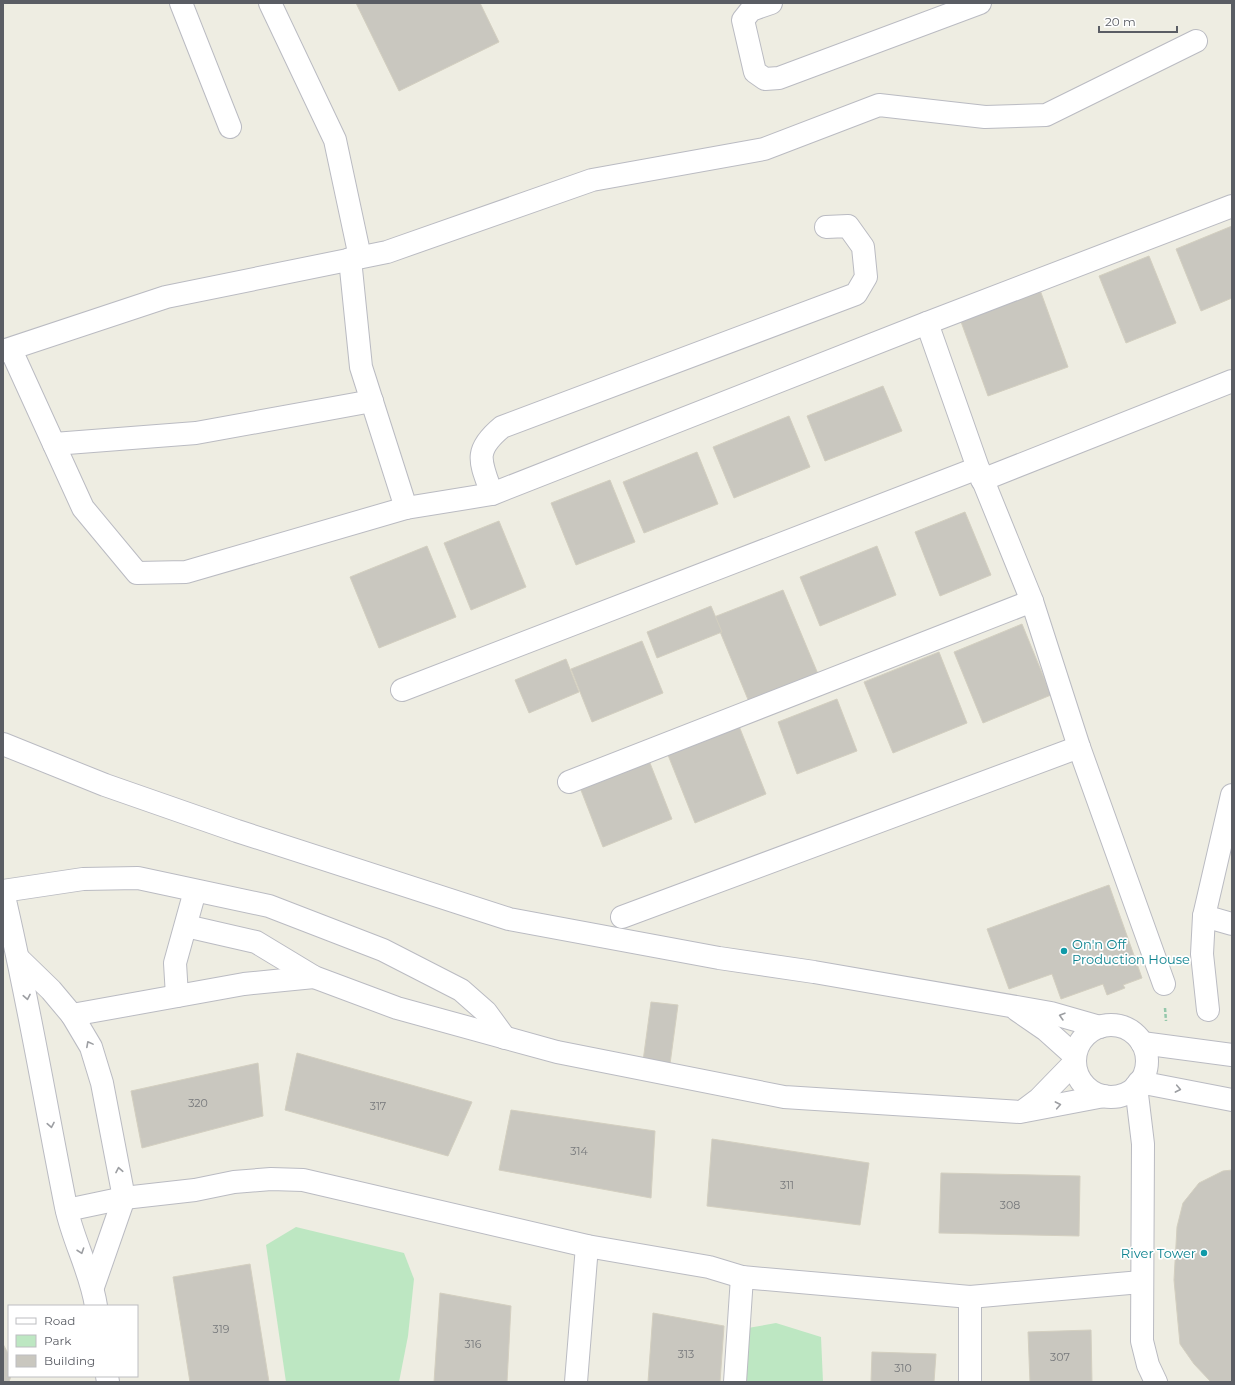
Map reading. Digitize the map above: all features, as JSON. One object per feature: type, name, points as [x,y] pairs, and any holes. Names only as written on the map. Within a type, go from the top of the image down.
[{"type":"street","points":[[181,3],[230,127]]},
{"type":"street","points":[[270,3],[335,140],[356,258],[361,366],[406,508]]},
{"type":"street","points":[[771,3],[751,10],[743,20],[755,72],[765,79],[779,78],[980,3]]},
{"type":"street","points":[[1196,41],[1046,115],[985,117],[879,105],[764,149],[592,180],[386,252],[166,297],[7,350],[54,444],[83,508],[137,573],[186,572],[406,508],[492,494],[928,323],[1232,206]]},
{"type":"street","points":[[492,494],[482,467],[481,451],[490,437],[502,427],[856,294],[866,277],[863,247],[848,226],[826,227]]},
{"type":"street","points":[[928,323],[980,474],[1032,601],[1079,747],[1164,984]]},
{"type":"street","points":[[402,690],[1232,381]]},
{"type":"street","points":[[54,444],[196,433],[372,401]]},
{"type":"street","points":[[569,782],[1032,601]]},
{"type":"street","points":[[3,744],[105,785],[230,829],[509,919],[712,957],[814,972],[1051,1013],[1100,1027]]},
{"type":"street","points":[[622,917],[1079,747]]},
{"type":"street","points":[[1208,1010],[1202,954],[1204,916],[1232,795]]},
{"type":"street","points":[[94,1297],[66,1210],[19,959],[3,892],[82,879],[138,878],[269,906],[382,950],[461,990],[486,1012],[504,1038]]},
{"type":"street","points":[[178,996],[175,963],[195,891]]},
{"type":"street","points":[[1204,916],[1232,924]]},
{"type":"street","points":[[186,926],[256,942],[314,977],[397,1008],[557,1052],[784,1097],[1020,1112],[1108,1097],[1128,1092],[1138,1084],[1147,1063],[1146,1053],[1142,1043],[1134,1034],[1124,1027],[1112,1025],[1100,1027],[1085,1035],[1080,1042],[1075,1060],[1039,1099],[1020,1112]]},
{"type":"street","points":[[19,959],[51,990],[72,1015],[91,1047],[101,1080],[124,1198],[94,1297]]},
{"type":"street","points":[[72,1015],[244,984],[314,977]]},
{"type":"street","points":[[1012,1006],[1046,1030],[1075,1060],[1082,1083],[1094,1093],[1108,1097],[1143,1144]]},
{"type":"street","points":[[1142,1043],[1232,1055]]},
{"type":"street","points":[[1138,1084],[1232,1100]]},
{"type":"street","points":[[1138,1084],[1143,1144],[1141,1282],[1142,1340],[1148,1365],[1156,1382]]},
{"type":"street","points":[[66,1210],[124,1198],[195,1190],[234,1182],[271,1179],[303,1180],[587,1246],[709,1267],[742,1277],[970,1297],[1141,1282]]},
{"type":"street","points":[[576,1382],[587,1246]]},
{"type":"street","points":[[735,1382],[742,1277]]},
{"type":"street","points":[[970,1297],[970,1382]]},
{"type":"green space","points":[[296,1227],[404,1253],[414,1279],[408,1336],[399,1382],[286,1382],[266,1245]]},
{"type":"green space","points":[[776,1323],[821,1337],[823,1382],[737,1382],[748,1328]]},
{"type":"building","points":[[356,3],[480,3],[499,42],[399,91]]},
{"type":"building","points":[[1232,226],[1232,298],[1201,311],[1176,249]]},
{"type":"building","points":[[1149,256],[1176,323],[1126,343],[1099,276]]},
{"type":"building","points":[[1040,290],[1068,367],[988,396],[960,319]]},
{"type":"building","points":[[883,386],[902,431],[825,461],[807,416]]},
{"type":"building","points":[[789,416],[810,467],[734,498],[713,447]]},
{"type":"building","points":[[697,452],[718,504],[644,533],[623,482]]},
{"type":"building","points":[[610,480],[635,542],[576,565],[551,503]]},
{"type":"building","points":[[965,512],[991,575],[940,596],[915,532]]},
{"type":"building","points":[[499,521],[526,587],[471,610],[444,543]]},
{"type":"building","points":[[427,546],[456,617],[379,648],[350,577]]},
{"type":"building","points":[[877,546],[896,595],[820,626],[800,577]]},
{"type":"building","points":[[783,590],[818,674],[749,702],[714,617]]},
{"type":"building","points":[[711,606],[722,632],[657,658],[647,632]]},
{"type":"building","points":[[1022,624],[1051,695],[983,723],[954,652]]},
{"type":"building","points":[[642,641],[663,693],[592,722],[571,669]]},
{"type":"building","points":[[939,652],[967,723],[893,753],[864,682]]},
{"type":"building","points":[[566,659],[579,692],[529,713],[515,680]]},
{"type":"building","points":[[837,699],[857,751],[797,774],[778,722]]},
{"type":"building","points":[[739,726],[766,794],[695,823],[668,755]]},
{"type":"building","points":[[648,758],[672,819],[603,847],[579,785]]},
{"type":"building","name":"On'n Off Production House","points":[[1109,885],[1142,978],[1123,985],[1125,988],[1107,995],[1103,984],[1061,999],[1052,974],[1009,989],[987,929]]},
{"type":"building","points":[[651,1002],[678,1005],[670,1064],[643,1061]]},
{"type":"building","points":[[297,1053],[472,1102],[448,1156],[285,1110]]},
{"type":"building","points":[[258,1063],[263,1116],[142,1148],[131,1091]]},
{"type":"building","points":[[511,1110],[655,1131],[651,1198],[499,1170]]},
{"type":"building","points":[[712,1139],[869,1163],[860,1225],[707,1206]]},
{"type":"building","name":"River Tower","points":[[1232,1170],[1232,1382],[1211,1382],[1194,1364],[1180,1344],[1174,1280],[1177,1227],[1183,1203],[1199,1183],[1223,1171]]},
{"type":"building","points":[[941,1173],[1080,1176],[1079,1236],[939,1233]]},
{"type":"building","points":[[250,1264],[269,1382],[190,1382],[173,1277]]},
{"type":"building","points":[[440,1293],[511,1306],[507,1382],[434,1382]]},
{"type":"building","points":[[653,1313],[724,1326],[720,1382],[648,1382]]},
{"type":"building","points":[[1091,1330],[1092,1382],[1030,1382],[1028,1332]]},
{"type":"building","points":[[3,1344],[8,1353],[8,1377],[11,1377],[9,1382],[3,1382]]},
{"type":"building","points":[[872,1352],[936,1354],[934,1382],[871,1382]]},
{"type":"place","name":"On'n Off Production House","points":[[1064,951]]},
{"type":"place","name":"River Tower","points":[[1204,1253]]}]
